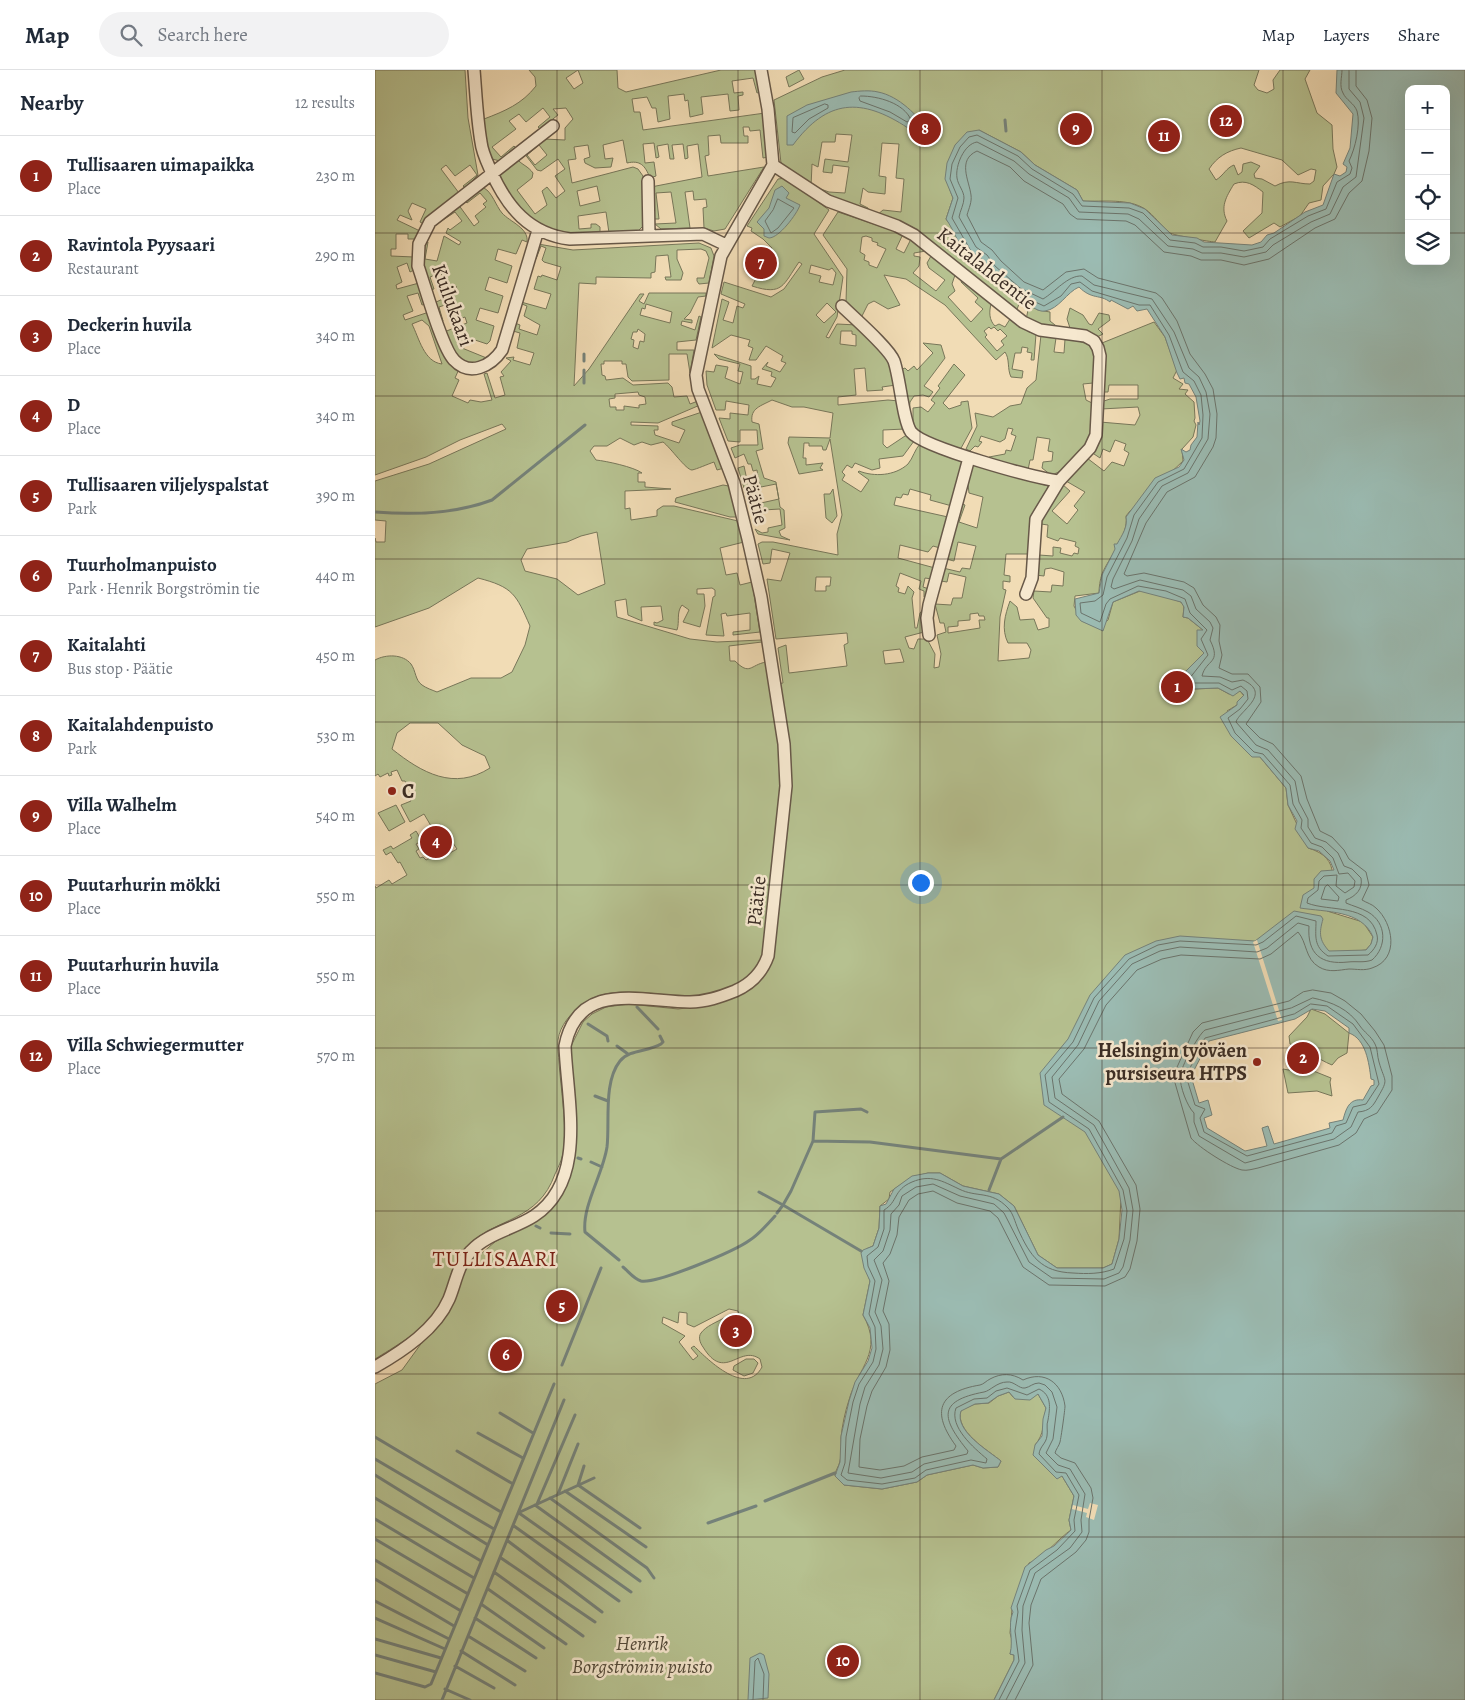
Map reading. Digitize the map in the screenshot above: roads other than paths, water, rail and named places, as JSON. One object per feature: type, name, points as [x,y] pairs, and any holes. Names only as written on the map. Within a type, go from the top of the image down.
[{"type":"street","points":[[474,70],[481,144],[493,174],[513,209],[538,230],[554,236],[571,239],[703,234],[726,245]]},
{"type":"street","points":[[761,70],[768,109],[773,165]]},
{"type":"street","name":"Kuilukaari","points":[[538,230],[502,350],[491,362],[481,368],[472,370],[461,366],[448,352],[418,266],[417,254],[423,233],[430,222],[553,126]]},
{"type":"street","name":"Päätie","points":[[375,1367],[415,1340],[435,1321],[443,1310],[459,1269],[471,1251],[487,1239],[534,1216],[557,1190],[567,1165],[571,1134],[565,1046],[567,1036],[579,1016],[598,1002],[616,997],[690,1002],[721,997],[751,982],[765,965],[768,956],[786,786],[785,744],[755,570],[734,483],[698,389],[696,375],[713,288],[726,245],[773,165]]},
{"type":"street","name":"Kaitalahdentie","points":[[773,165],[828,201],[897,226],[914,235],[1023,322],[1040,330],[1085,336],[1097,344],[1100,356],[1095,436],[1090,448],[1059,481]]},
{"type":"street","points":[[648,181],[649,236]]},
{"type":"street","points":[[842,306],[894,360],[906,419],[912,433],[917,438],[969,458],[1045,479],[1059,481],[1036,519],[1032,578],[1026,594]]},
{"type":"street","points":[[929,635],[927,618],[929,605],[969,458]]},
{"type":"water","points":[[1337,70],[1465,70],[1465,1700],[994,1700],[1014,1660],[1014,1655],[1010,1654],[1011,1617],[1013,1612],[1011,1608],[1025,1567],[1054,1546],[1071,1530],[1069,1520],[1074,1496],[1062,1476],[1057,1479],[1033,1455],[1035,1445],[1042,1436],[1046,1408],[1038,1394],[1030,1400],[1015,1399],[1009,1392],[998,1396],[988,1403],[975,1404],[961,1411],[960,1418],[967,1433],[1001,1461],[998,1467],[983,1468],[973,1465],[927,1475],[917,1482],[882,1489],[844,1485],[835,1476],[840,1462],[841,1436],[849,1401],[855,1382],[868,1361],[872,1348],[870,1328],[863,1315],[870,1281],[864,1268],[861,1253],[863,1250],[873,1246],[879,1228],[880,1206],[886,1204],[894,1189],[912,1176],[940,1173],[963,1186],[999,1194],[1014,1206],[1038,1255],[1057,1268],[1103,1268],[1112,1264],[1119,1239],[1122,1210],[1119,1191],[1085,1132],[1044,1105],[1040,1073],[1068,1039],[1090,995],[1125,955],[1156,941],[1180,936],[1255,941],[1294,911],[1321,916],[1323,919],[1321,936],[1323,943],[1329,951],[1366,950],[1371,944],[1373,937],[1368,928],[1352,917],[1332,912],[1300,908],[1303,895],[1314,888],[1314,879],[1321,871],[1334,870],[1330,861],[1319,851],[1308,848],[1295,829],[1297,821],[1288,805],[1286,788],[1260,757],[1252,757],[1231,736],[1220,717],[1237,705],[1237,702],[1244,695],[1240,691],[1233,696],[1218,688],[1193,689],[1181,676],[1204,653],[1197,646],[1197,630],[1203,630],[1188,618],[1183,617],[1184,607],[1181,602],[1139,591],[1113,602],[1103,631],[1081,621],[1076,615],[1075,599],[1099,593],[1102,575],[1115,549],[1114,544],[1117,544],[1124,531],[1126,517],[1155,478],[1179,467],[1184,460],[1181,449],[1186,452],[1190,450],[1197,437],[1198,422],[1199,425],[1200,421],[1196,397],[1189,384],[1185,383],[1184,378],[1180,379],[1165,337],[1147,309],[1137,311],[1133,306],[1128,309],[1111,300],[1110,302],[1088,294],[1079,287],[1055,307],[1045,311],[1037,310],[1009,293],[965,252],[946,219],[953,198],[945,179],[947,163],[955,145],[967,132],[979,130],[1021,152],[1035,165],[1077,190],[1083,201],[1130,203],[1145,209],[1172,235],[1197,238],[1204,242],[1252,245],[1261,242],[1267,235],[1274,233],[1305,212],[1323,205],[1334,174],[1340,176],[1346,172],[1347,167],[1343,164],[1350,148],[1353,114],[1336,93]],"holes":[[[1312,1009],[1325,1011],[1349,1028],[1349,1033],[1359,1040],[1366,1052],[1371,1079],[1374,1080],[1374,1085],[1371,1086],[1363,1100],[1354,1101],[1349,1105],[1343,1120],[1329,1123],[1330,1128],[1274,1144],[1268,1126],[1262,1128],[1267,1146],[1245,1151],[1207,1128],[1204,1118],[1212,1115],[1208,1100],[1199,1103],[1191,1076],[1209,1041],[1295,1019]]]},
{"type":"water","points":[[851,92],[878,92],[901,102],[914,113],[930,132],[929,141],[925,144],[908,128],[875,111],[846,108],[832,111],[819,119],[793,145],[787,145],[787,116],[807,105]]},
{"type":"water","points":[[782,186],[789,193],[786,198],[800,205],[792,219],[782,230],[769,238],[764,236],[764,229],[757,222],[769,208],[775,190]]},
{"type":"water","points":[[760,1653],[764,1655],[769,1674],[768,1698],[748,1700],[750,1658]]},
{"type":"waterway","points":[[1005,120],[1006,131]]},
{"type":"waterway","points":[[584,354],[584,361]]},
{"type":"waterway","points":[[584,370],[584,383]]},
{"type":"waterway","points":[[375,512],[449,511],[492,500],[585,425]]},
{"type":"waterway","points":[[637,1007],[658,1029]]},
{"type":"waterway","points":[[588,1024],[607,1036],[608,1041]]},
{"type":"waterway","points":[[619,1260],[585,1232],[585,1222],[607,1147],[609,1091],[615,1070],[620,1061],[629,1054],[661,1044],[663,1042],[660,1036]]},
{"type":"waterway","points":[[617,1046],[628,1054]]},
{"type":"waterway","points":[[595,1096],[608,1101]]},
{"type":"waterway","points":[[759,1192],[783,1205],[813,1141],[815,1112],[861,1109],[867,1112]]},
{"type":"waterway","points":[[813,1141],[870,1142],[1001,1159],[1063,1117]]},
{"type":"waterway","points":[[989,1190],[1001,1159]]},
{"type":"waterway","points":[[591,1162],[602,1167]]},
{"type":"waterway","points":[[777,1213],[783,1205],[861,1251]]},
{"type":"waterway","points":[[623,1267],[641,1281],[650,1281],[679,1272],[742,1245],[757,1235],[775,1216]]},
{"type":"waterway","points":[[536,1226],[540,1228]]},
{"type":"waterway","points":[[551,1233],[570,1234]]},
{"type":"waterway","points":[[562,1365],[601,1268]]},
{"type":"waterway","points":[[375,1673],[425,1687],[431,1684],[554,1384]]},
{"type":"waterway","points":[[442,1700],[564,1400]]},
{"type":"waterway","points":[[500,1413],[533,1433]]},
{"type":"waterway","points":[[537,1504],[575,1415]]},
{"type":"waterway","points":[[478,1433],[523,1458]]},
{"type":"waterway","points":[[375,1437],[501,1512]]},
{"type":"waterway","points":[[558,1494],[578,1444]]},
{"type":"waterway","points":[[457,1451],[513,1484]]},
{"type":"waterway","points":[[375,1459],[494,1529]]},
{"type":"waterway","points":[[584,1466],[578,1485],[640,1528]]},
{"type":"waterway","points":[[765,1501],[835,1473]]},
{"type":"waterway","points":[[375,1475],[488,1545]]},
{"type":"waterway","points":[[520,1512],[594,1478]]},
{"type":"waterway","points":[[565,1491],[646,1547]]},
{"type":"waterway","points":[[375,1498],[481,1561]]},
{"type":"waterway","points":[[550,1498],[647,1568],[654,1578]]},
{"type":"waterway","points":[[535,1505],[640,1581]]},
{"type":"waterway","points":[[708,1523],[756,1506]]},
{"type":"waterway","points":[[519,1513],[631,1592]]},
{"type":"waterway","points":[[375,1519],[474,1578]]},
{"type":"waterway","points":[[514,1526],[619,1601]]},
{"type":"waterway","points":[[375,1539],[468,1594]]},
{"type":"waterway","points":[[508,1541],[602,1612]]},
{"type":"waterway","points":[[501,1558],[595,1622]]},
{"type":"waterway","points":[[375,1560],[461,1611]]},
{"type":"waterway","points":[[494,1572],[583,1636]]},
{"type":"waterway","points":[[375,1579],[454,1626]]},
{"type":"waterway","points":[[488,1589],[566,1644]]},
{"type":"waterway","points":[[375,1601],[449,1639]]},
{"type":"waterway","points":[[481,1604],[544,1648]]},
{"type":"waterway","points":[[375,1618],[445,1649]]},
{"type":"waterway","points":[[475,1618],[536,1658]]},
{"type":"waterway","points":[[468,1636],[525,1671]]},
{"type":"waterway","points":[[375,1639],[441,1658]]},
{"type":"waterway","points":[[461,1651],[515,1685]]},
{"type":"waterway","points":[[375,1655],[436,1672]]},
{"type":"waterway","points":[[455,1666],[494,1688]]},
{"type":"waterway","points":[[445,1689],[470,1700]]},
{"type":"place","name":"Villa Schwiegermutter","points":[[1226,121]]},
{"type":"place","name":"Kaitalahdenpuisto","points":[[925,129]]},
{"type":"place","name":"Villa Walhelm","points":[[1076,129]]},
{"type":"place","name":"Puutarhurin huvila","points":[[1164,136]]},
{"type":"place","name":"Kaitalahti","points":[[761,263]]},
{"type":"place","name":"Tullisaaren uimapaikka","points":[[1177,687]]},
{"type":"place","name":"C","points":[[392,791]]},
{"type":"place","name":"D","points":[[436,842]]},
{"type":"place","name":"Ravintola Pyysaari","points":[[1303,1058]]},
{"type":"place","name":"Helsingin työväen pursiseura HTPS","points":[[1257,1062]]},
{"type":"place","name":"Tullisaaren viljelyspalstat","points":[[562,1306]]},
{"type":"place","name":"Deckerin huvila","points":[[736,1331]]},
{"type":"place","name":"Tuurholmanpuisto","points":[[506,1355]]},
{"type":"place","name":"Puutarhurin mökki","points":[[843,1661]]},
{"type":"district","name":"TULLISAARI","points":[[495,1258]]},
{"type":"park label","name":"Henrik Borgströmin puisto","points":[[642,1654]]}]
